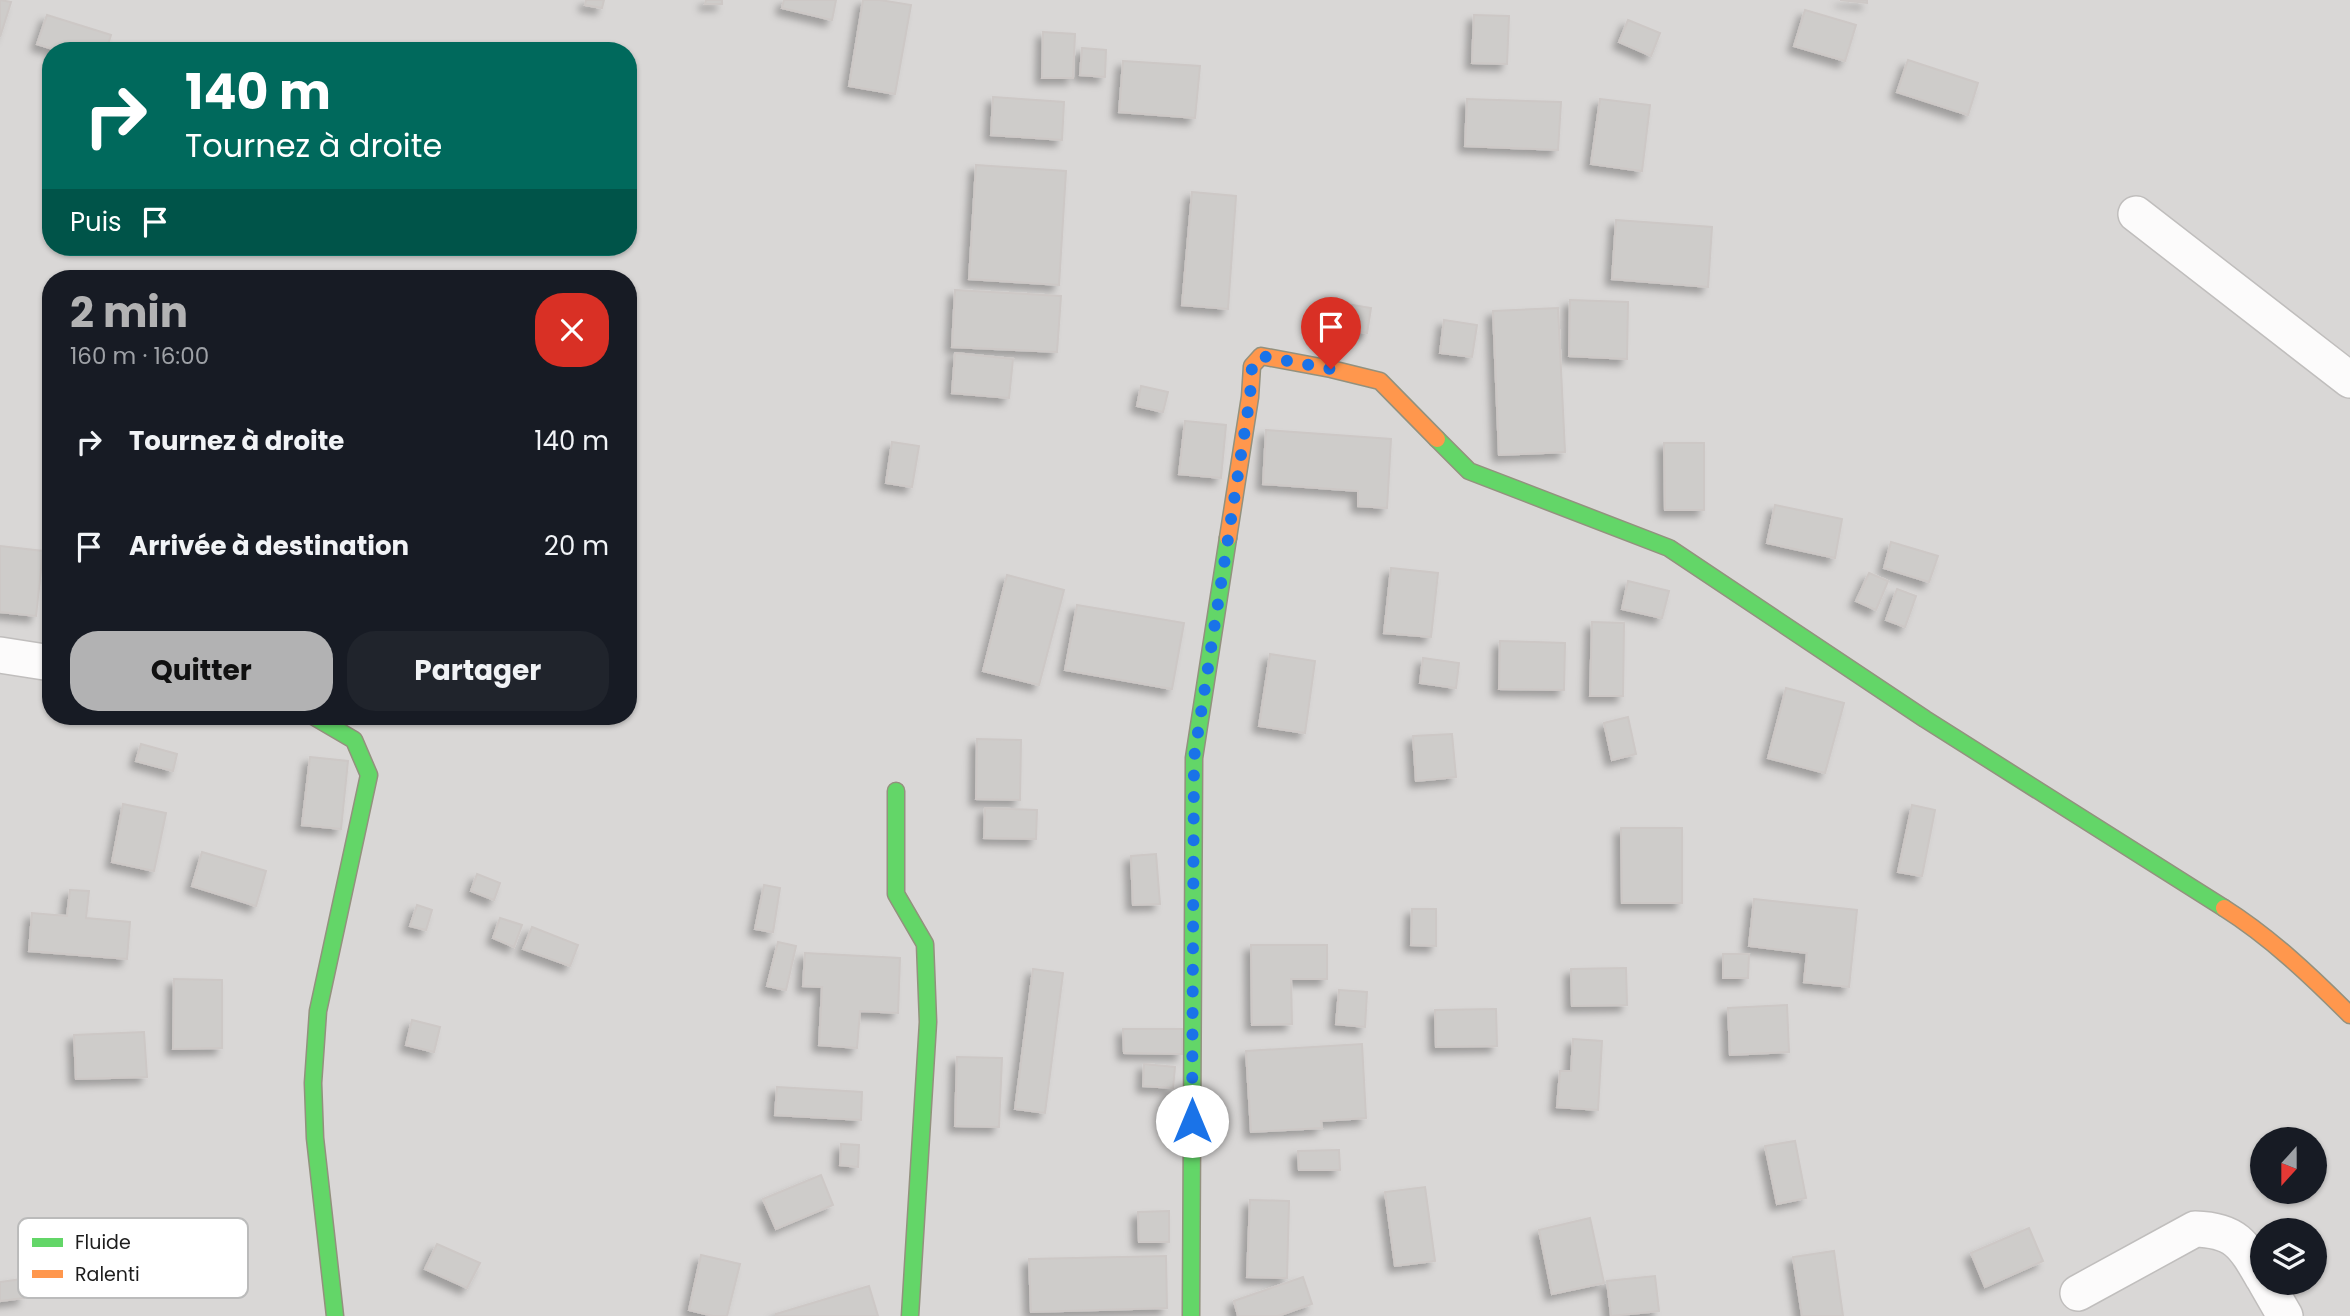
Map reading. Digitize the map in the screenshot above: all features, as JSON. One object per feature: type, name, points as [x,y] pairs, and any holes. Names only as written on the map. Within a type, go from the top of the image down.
[{"type":"street","points":[[2136,214],[2350,380]]},
{"type":"street","points":[[1191,1316],[1194,758],[1250,397],[1252,366],[1261,356],[1380,381],[1469,471],[1670,548],[1926,719],[2244,920],[2314,979],[2350,1014]]},
{"type":"street","points":[[0,655],[42,662]]},
{"type":"street","points":[[328,725],[354,740],[369,775],[318,1011],[313,1083],[315,1138],[335,1316]]},
{"type":"street","points":[[896,791],[895,894],[925,944],[928,1022],[910,1316]]},
{"type":"street","points":[[2078,1293],[2195,1229],[2212,1229],[2229,1234],[2245,1247],[2250,1256]]},
{"type":"street","points":[[2273,1295],[2285,1316]]},
{"type":"shaded area","points":[[0,0],[2350,0],[2350,1316],[0,1316]]},
{"type":"building","points":[[0,0],[11,2],[0,37]]},
{"type":"building","points":[[586,0],[604,0],[602,8],[585,5]]},
{"type":"building","points":[[706,0],[722,0],[722,4],[705,4]]},
{"type":"building","points":[[784,0],[836,0],[832,20],[782,8]]},
{"type":"building","points":[[863,0],[911,5],[895,94],[849,86]]},
{"type":"building","points":[[1840,0],[1867,0],[1867,3]]},
{"type":"building","points":[[1805,10],[1856,25],[1845,61],[1794,46]]},
{"type":"building","points":[[47,15],[111,35],[109,42],[37,44]]},
{"type":"building","points":[[1474,15],[1509,16],[1507,64],[1472,63]]},
{"type":"building","points":[[1628,20],[1660,33],[1651,56],[1619,42]]},
{"type":"building","points":[[1043,32],[1075,34],[1073,78],[1042,78]]},
{"type":"building","points":[[1082,48],[1106,50],[1105,77],[1080,75]]},
{"type":"building","points":[[1908,60],[1978,83],[1968,115],[1897,92]]},
{"type":"building","points":[[1123,61],[1200,66],[1195,118],[1119,112]]},
{"type":"building","points":[[993,97],[1064,102],[1062,140],[991,135]]},
{"type":"building","points":[[1467,99],[1561,102],[1558,150],[1465,146]]},
{"type":"building","points":[[1600,99],[1650,105],[1642,171],[1591,164]]},
{"type":"building","points":[[976,165],[1066,171],[1059,285],[969,279]]},
{"type":"building","points":[[1192,192],[1236,196],[1228,309],[1182,305]]},
{"type":"building","points":[[1616,220],[1712,227],[1708,287],[1612,279]]},
{"type":"building","points":[[955,290],[1061,296],[1057,352],[952,347]]},
{"type":"building","points":[[1570,300],[1628,302],[1627,359],[1569,356]]},
{"type":"building","points":[[1341,303],[1371,308],[1367,333],[1337,328]]},
{"type":"building","points":[[1558,308],[1565,452],[1499,455],[1493,311]]},
{"type":"building","points":[[1444,320],[1477,325],[1472,357],[1440,353]]},
{"type":"building","points":[[955,353],[1013,359],[1009,398],[952,393]]},
{"type":"building","points":[[1141,386],[1168,392],[1163,412],[1137,406]]},
{"type":"building","points":[[1185,421],[1226,425],[1221,478],[1179,474]]},
{"type":"building","points":[[1266,430],[1391,439],[1387,508],[1358,506],[1358,491],[1263,484]]},
{"type":"building","points":[[892,442],[919,446],[912,487],[886,483]]},
{"type":"building","points":[[1664,443],[1704,443],[1704,510],[1665,510]]},
{"type":"building","points":[[1775,505],[1842,519],[1835,558],[1767,543]]},
{"type":"building","points":[[1891,542],[1938,556],[1929,582],[1884,568]]},
{"type":"building","points":[[0,546],[42,551],[36,616],[0,612]]},
{"type":"building","points":[[1391,568],[1438,573],[1431,637],[1384,633]]},
{"type":"building","points":[[1869,573],[1888,581],[1876,610],[1856,601]]},
{"type":"building","points":[[1007,575],[1064,590],[1039,685],[983,671]]},
{"type":"building","points":[[1628,581],[1669,591],[1662,618],[1622,609]]},
{"type":"building","points":[[1897,589],[1916,596],[1905,627],[1886,620]]},
{"type":"building","points":[[1077,605],[1184,623],[1172,689],[1065,670]]},
{"type":"building","points":[[1592,622],[1624,623],[1623,696],[1590,696]]},
{"type":"building","points":[[1500,641],[1565,643],[1564,690],[1499,689]]},
{"type":"building","points":[[1270,654],[1315,661],[1305,733],[1259,726]]},
{"type":"building","points":[[1423,658],[1459,663],[1456,688],[1420,683]]},
{"type":"building","points":[[1786,688],[1844,703],[1825,773],[1768,758]]},
{"type":"building","points":[[1628,717],[1636,754],[1612,760],[1604,723]]},
{"type":"building","points":[[1452,734],[1456,777],[1416,781],[1413,736]]},
{"type":"building","points":[[977,739],[1021,740],[1020,800],[976,799]]},
{"type":"building","points":[[141,744],[177,754],[173,771],[136,761]]},
{"type":"building","points":[[310,757],[348,761],[341,829],[302,825]]},
{"type":"building","points":[[123,804],[166,813],[154,871],[112,862]]},
{"type":"building","points":[[1912,805],[1935,810],[1922,876],[1898,872]]},
{"type":"building","points":[[985,808],[1037,810],[1036,839],[984,838]]},
{"type":"building","points":[[1621,828],[1682,828],[1682,903],[1622,903]]},
{"type":"building","points":[[202,852],[266,871],[256,906],[192,886]]},
{"type":"building","points":[[1156,854],[1160,904],[1133,905],[1131,856]]},
{"type":"building","points":[[477,874],[500,883],[494,900],[471,891]]},
{"type":"building","points":[[764,885],[780,888],[773,932],[755,929]]},
{"type":"building","points":[[70,890],[89,891],[86,918],[130,922],[127,959],[29,951],[32,913],[67,916]]},
{"type":"building","points":[[1754,899],[1857,910],[1849,987],[1804,982],[1807,953],[1749,946]]},
{"type":"building","points":[[417,905],[432,910],[426,930],[410,926]]},
{"type":"building","points":[[1412,909],[1436,909],[1436,946],[1411,945]]},
{"type":"building","points":[[500,918],[522,925],[514,947],[493,938]]},
{"type":"building","points":[[532,927],[578,945],[570,966],[523,949]]},
{"type":"building","points":[[778,942],[796,946],[786,990],[767,986]]},
{"type":"building","points":[[1251,945],[1327,945],[1327,979],[1291,979],[1292,1024],[1252,1025]]},
{"type":"building","points":[[805,953],[900,958],[898,1013],[860,1011],[857,1048],[819,1045],[822,987],[803,986]]},
{"type":"building","points":[[1723,954],[1749,954],[1748,978],[1723,978]]},
{"type":"building","points":[[1626,968],[1627,1005],[1572,1006],[1571,969]]},
{"type":"building","points":[[1033,969],[1063,973],[1045,1113],[1015,1109]]},
{"type":"building","points":[[174,979],[222,980],[222,1048],[173,1049]]},
{"type":"building","points":[[1339,990],[1367,992],[1365,1027],[1336,1024]]},
{"type":"building","points":[[1787,1005],[1789,1052],[1730,1055],[1728,1008]]},
{"type":"building","points":[[1496,1009],[1497,1046],[1436,1047],[1435,1010]]},
{"type":"building","points":[[412,1020],[440,1027],[434,1052],[406,1045]]},
{"type":"building","points":[[1123,1029],[1182,1029],[1182,1054],[1124,1053]]},
{"type":"building","points":[[144,1032],[147,1077],[76,1079],[74,1035]]},
{"type":"building","points":[[1573,1039],[1602,1041],[1598,1110],[1557,1107],[1560,1071],[1571,1071]]},
{"type":"building","points":[[1362,1044],[1366,1118],[1321,1121],[1322,1128],[1251,1132],[1246,1051]]},
{"type":"building","points":[[957,1057],[1002,1058],[999,1127],[955,1126]]},
{"type":"building","points":[[1144,1064],[1175,1067],[1173,1088],[1143,1086]]},
{"type":"building","points":[[777,1087],[862,1092],[861,1120],[775,1115]]},
{"type":"building","points":[[1795,1141],[1806,1198],[1777,1204],[1765,1146]]},
{"type":"building","points":[[841,1144],[859,1145],[858,1167],[840,1165]]},
{"type":"building","points":[[1339,1150],[1340,1170],[1299,1170],[1298,1151]]},
{"type":"building","points":[[821,1175],[833,1205],[776,1229],[763,1199]]},
{"type":"building","points":[[1425,1187],[1435,1261],[1395,1266],[1385,1192]]},
{"type":"building","points":[[1250,1200],[1289,1201],[1287,1278],[1247,1277]]},
{"type":"building","points":[[1169,1211],[1169,1242],[1139,1242],[1138,1212]]},
{"type":"building","points":[[1590,1218],[1604,1283],[1552,1294],[1539,1230]]},
{"type":"building","points":[[2029,1228],[2043,1261],[1985,1287],[1971,1253]]},
{"type":"building","points":[[437,1244],[480,1263],[467,1288],[425,1269]]},
{"type":"building","points":[[1834,1251],[1843,1316],[1802,1316],[1793,1257]]},
{"type":"building","points":[[701,1255],[740,1264],[727,1316],[713,1316],[689,1310]]},
{"type":"building","points":[[1166,1256],[1167,1308],[1031,1312],[1029,1259]]},
{"type":"building","points":[[1655,1276],[1659,1311],[1611,1316],[1607,1281]]},
{"type":"building","points":[[1303,1277],[1312,1304],[1278,1316],[1238,1316],[1234,1301]]},
{"type":"building","points":[[18,1280],[18,1298],[24,1298],[0,1301],[0,1282]]},
{"type":"building","points":[[869,1286],[878,1316],[776,1316],[776,1314]]},
{"type":"traffic: fast","points":[[1437,439],[1469,471],[1669,548],[1925,719],[2224,908]]},
{"type":"traffic: fast","points":[[1191,1316],[1194,758],[1228,538]]},
{"type":"traffic: fast","points":[[328,725],[354,740],[369,775],[318,1011],[313,1083],[315,1138],[335,1316]]},
{"type":"traffic: fast","points":[[896,791],[896,894],[925,944],[928,1022],[910,1316]]},
{"type":"traffic: slow","points":[[1228,538],[1250,397],[1252,366],[1261,356],[1380,381],[1437,439]]},
{"type":"traffic: slow","points":[[2224,908],[2258,931],[2290,958],[2350,1015]]},
{"type":"route","points":[[1192,1121],[1194,758],[1250,397],[1252,366],[1261,356],[1331,369]]}]
